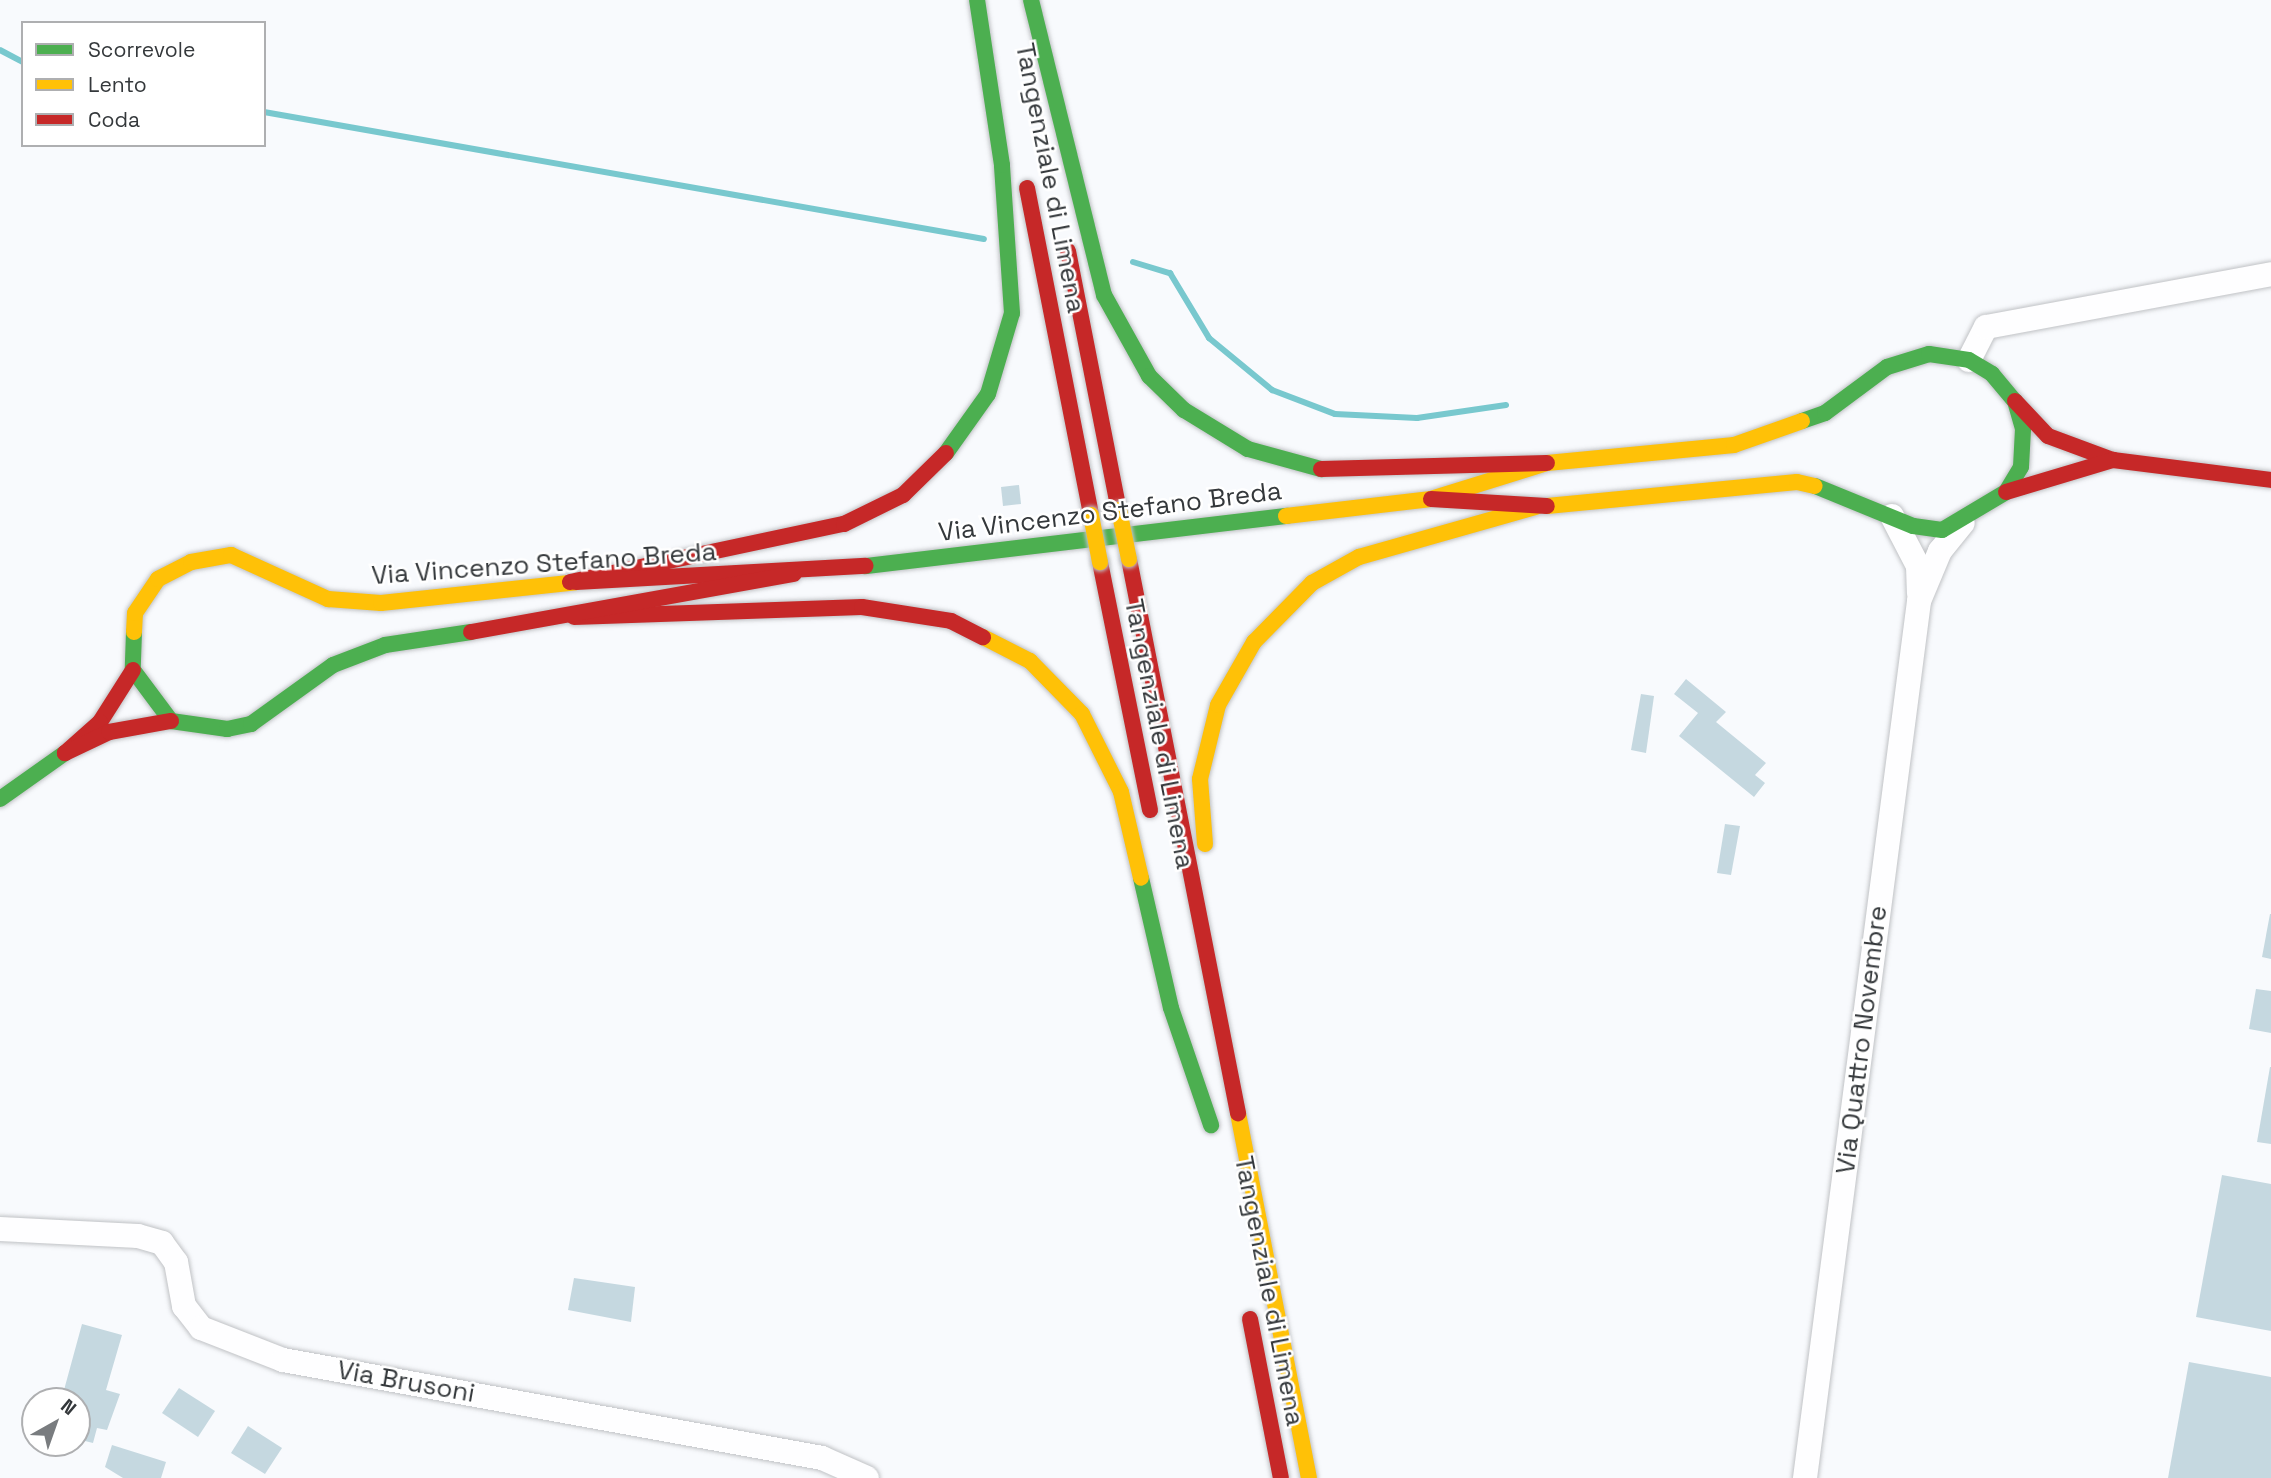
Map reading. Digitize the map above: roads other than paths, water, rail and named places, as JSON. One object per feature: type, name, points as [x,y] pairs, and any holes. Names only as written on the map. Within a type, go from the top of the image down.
[{"type":"main road","points":[[570,582],[844,524],[903,495],[956,443],[988,394],[1012,313],[1002,165],[977,0]]},
{"type":"main road","name":"Tangenziale di Limena","points":[[990,0],[1017,136]]},
{"type":"main road","name":"Tangenziale di Limena","points":[[1019,0],[1048,148]]},
{"type":"main road","points":[[1031,0],[1104,295],[1149,376],[1184,410],[1248,449],[1328,471],[1546,463]]},
{"type":"main road","name":"Tangenziale di Limena","points":[[1022,163],[1154,830]]},
{"type":"main road","name":"Tangenziale di Limena","points":[[1064,228],[1225,1066],[1309,1478]]},
{"type":"main road","name":"Via Vincenzo Stefano Breda","points":[[65,753],[109,732],[171,721],[203,729],[251,724],[333,665],[385,645],[574,617],[794,574],[1432,499],[1546,463],[1734,445],[1825,413],[1896,363],[1929,354],[1969,360],[2015,401],[2048,436],[2113,460],[2271,480]]},
{"type":"main road","name":"Via Vincenzo Stefano Breda","points":[[2006,492],[2021,467],[2023,429],[2015,401]]},
{"type":"main road","name":"Via Vincenzo Stefano Breda","points":[[1432,499],[1536,507],[1797,482],[1892,516],[1942,530],[1963,523],[2006,492],[2066,469],[2113,460]]},
{"type":"main road","points":[[1225,1066],[1200,779],[1218,705],[1254,642],[1312,583],[1406,540],[1536,507]]},
{"type":"main road","name":"Via Vincenzo Stefano Breda","points":[[0,799],[65,753],[100,722],[133,670],[135,614],[158,579],[191,562],[231,555],[328,599],[381,603],[570,582],[794,574]]},
{"type":"main road","name":"Tangenziale di Limena","points":[[574,617],[862,607],[951,621],[1030,661],[1082,714],[1121,792],[1171,1008],[1212,1131],[1175,937]]},
{"type":"main road","points":[[133,670],[171,721]]},
{"type":"main road","name":"Tangenziale di Limena","points":[[1245,1296],[1281,1478]]},
{"type":"street","points":[[1969,360],[1986,327],[2271,274]]},
{"type":"street","name":"Via Quattro Novembre","points":[[1805,1478],[1919,601],[1918,566],[1892,516]]},
{"type":"street","name":"Via Quattro Novembre","points":[[1919,601],[1934,563],[1963,523]]},
{"type":"street","name":"Via Brusoni","points":[[0,1229],[138,1236],[162,1244],[176,1262],[184,1306],[201,1328],[283,1360],[822,1458],[867,1478]]},
{"type":"waterway","points":[[0,50],[21,61]]},
{"type":"waterway","points":[[266,112],[984,239]]},
{"type":"waterway","points":[[1133,262],[1170,273],[1209,338],[1272,390],[1335,414],[1417,418],[1506,405]]}]
